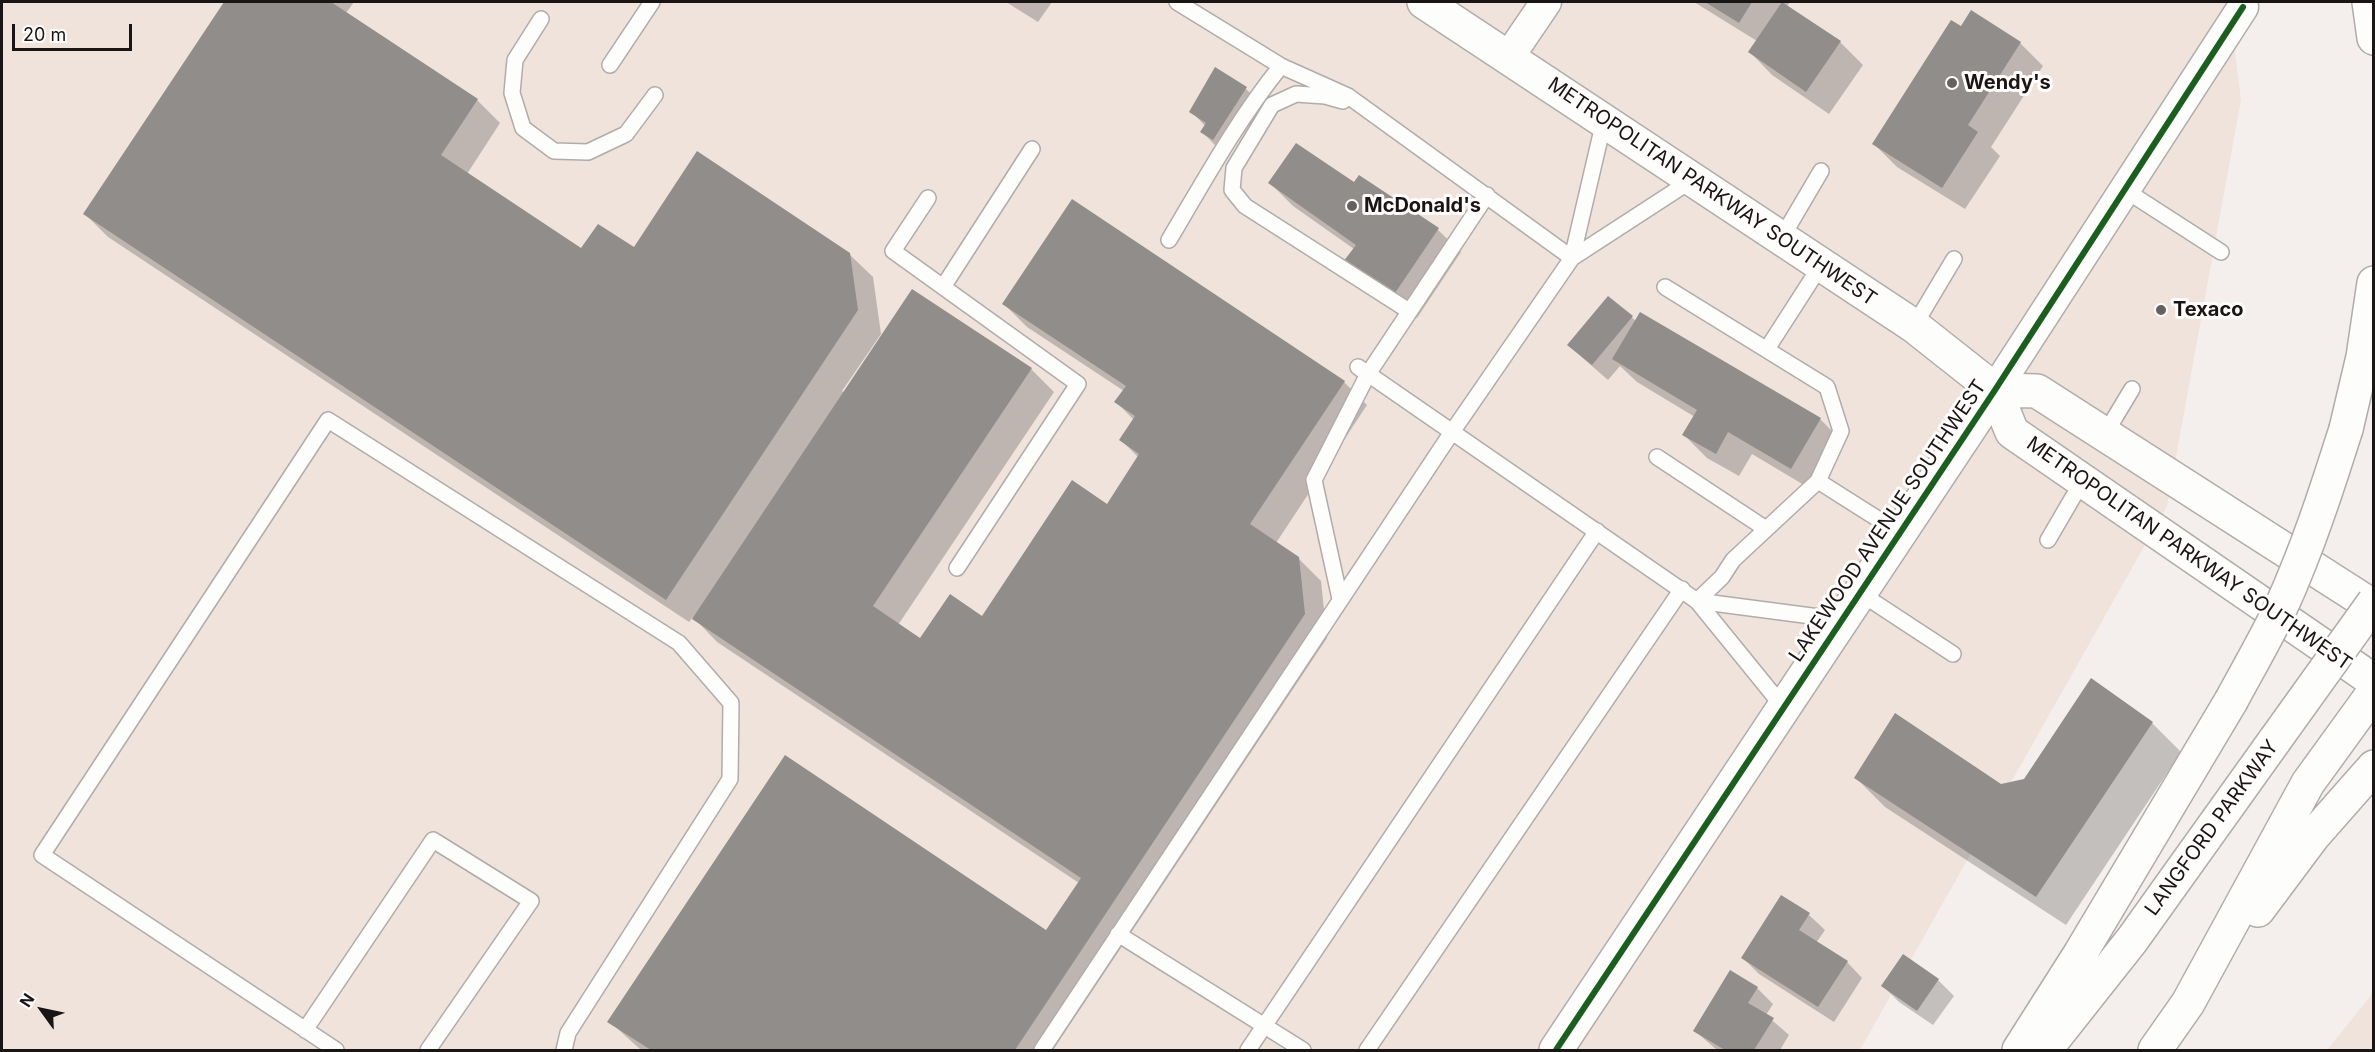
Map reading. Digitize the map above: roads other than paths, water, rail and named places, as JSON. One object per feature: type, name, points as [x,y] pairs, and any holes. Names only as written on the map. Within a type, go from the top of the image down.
[{"type":"main road","name":"METROPOLITAN PARKWAY SOUTHWEST","points":[[1424,2],[1914,326],[1995,390],[2012,432],[2373,681]]},
{"type":"main road","points":[[2369,2],[2373,38]]},
{"type":"main road","points":[[2019,1050],[2086,944],[2231,701],[2264,642],[2294,579],[2323,502],[2346,429],[2363,357],[2373,283]]},
{"type":"main road","points":[[1995,390],[2037,391],[2373,607]]},
{"type":"main road","name":"LAKEWOOD AVENUE SOUTHWEST","points":[[1556,1050],[1995,390]]},
{"type":"main road","name":"LANGFORD PARKWAY","points":[[2045,1050],[2132,940],[2373,602]]},
{"type":"main road","points":[[2188,1003],[2308,783],[2373,692]]},
{"type":"main road","points":[[2155,1050],[2314,835],[2373,767]]},
{"type":"street","points":[[1509,58],[1546,2]]},
{"type":"street","name":"LAKEWOOD AVENUE SOUTHWEST","points":[[1995,390],[2243,7]]},
{"type":"lane","points":[[610,65],[652,2]]},
{"type":"lane","points":[[1177,2],[1281,66],[1348,96],[1572,258]]},
{"type":"lane","points":[[541,19],[515,60],[512,93],[523,128],[554,151],[588,152],[626,134],[655,95]]},
{"type":"lane","points":[[1169,240],[1204,181],[1281,66]]},
{"type":"lane","points":[[1363,106],[1325,96],[1296,94],[1272,105],[1234,168],[1232,190],[1245,206],[1409,311]]},
{"type":"lane","points":[[1042,1050],[1340,599],[1572,258],[1604,121]]},
{"type":"lane","points":[[943,287],[1032,149]]},
{"type":"lane","points":[[1781,239],[1821,171]]},
{"type":"lane","points":[[1572,258],[1692,180]]},
{"type":"lane","points":[[2125,190],[2221,252]]},
{"type":"lane","points":[[1340,599],[1314,480],[1363,370],[1409,311],[1487,195]]},
{"type":"lane","points":[[927,198],[893,251],[1078,384],[957,568]]},
{"type":"lane","points":[[1914,326],[1954,259]]},
{"type":"lane","points":[[1767,349],[1821,265]]},
{"type":"lane","points":[[1665,287],[1827,387],[1841,431],[1818,481],[1733,560],[1722,577],[1697,601]]},
{"type":"lane","points":[[1363,370],[1697,601],[1784,708]]},
{"type":"lane","points":[[2104,434],[2132,389]]},
{"type":"lane","points":[[336,1050],[42,855],[328,420],[679,643],[731,703],[730,779],[568,1033],[564,1050]]},
{"type":"lane","points":[[1657,457],[1766,529]]},
{"type":"lane","points":[[2048,540],[2084,480]]},
{"type":"lane","points":[[1818,481],[1900,533]]},
{"type":"lane","points":[[1248,1050],[1597,531]]},
{"type":"lane","points":[[1367,1050],[1682,589]]},
{"type":"lane","points":[[1860,593],[1953,654]]},
{"type":"lane","points":[[1697,601],[1842,620]]},
{"type":"lane","points":[[305,1030],[434,840],[531,901],[428,1050]]},
{"type":"lane","points":[[1118,934],[1303,1050]]},
{"type":"place","name":"Wendy's","points":[[1952,83]]},
{"type":"place","name":"McDonald's","points":[[1352,206]]},
{"type":"place","name":"Texaco","points":[[2161,310]]}]
